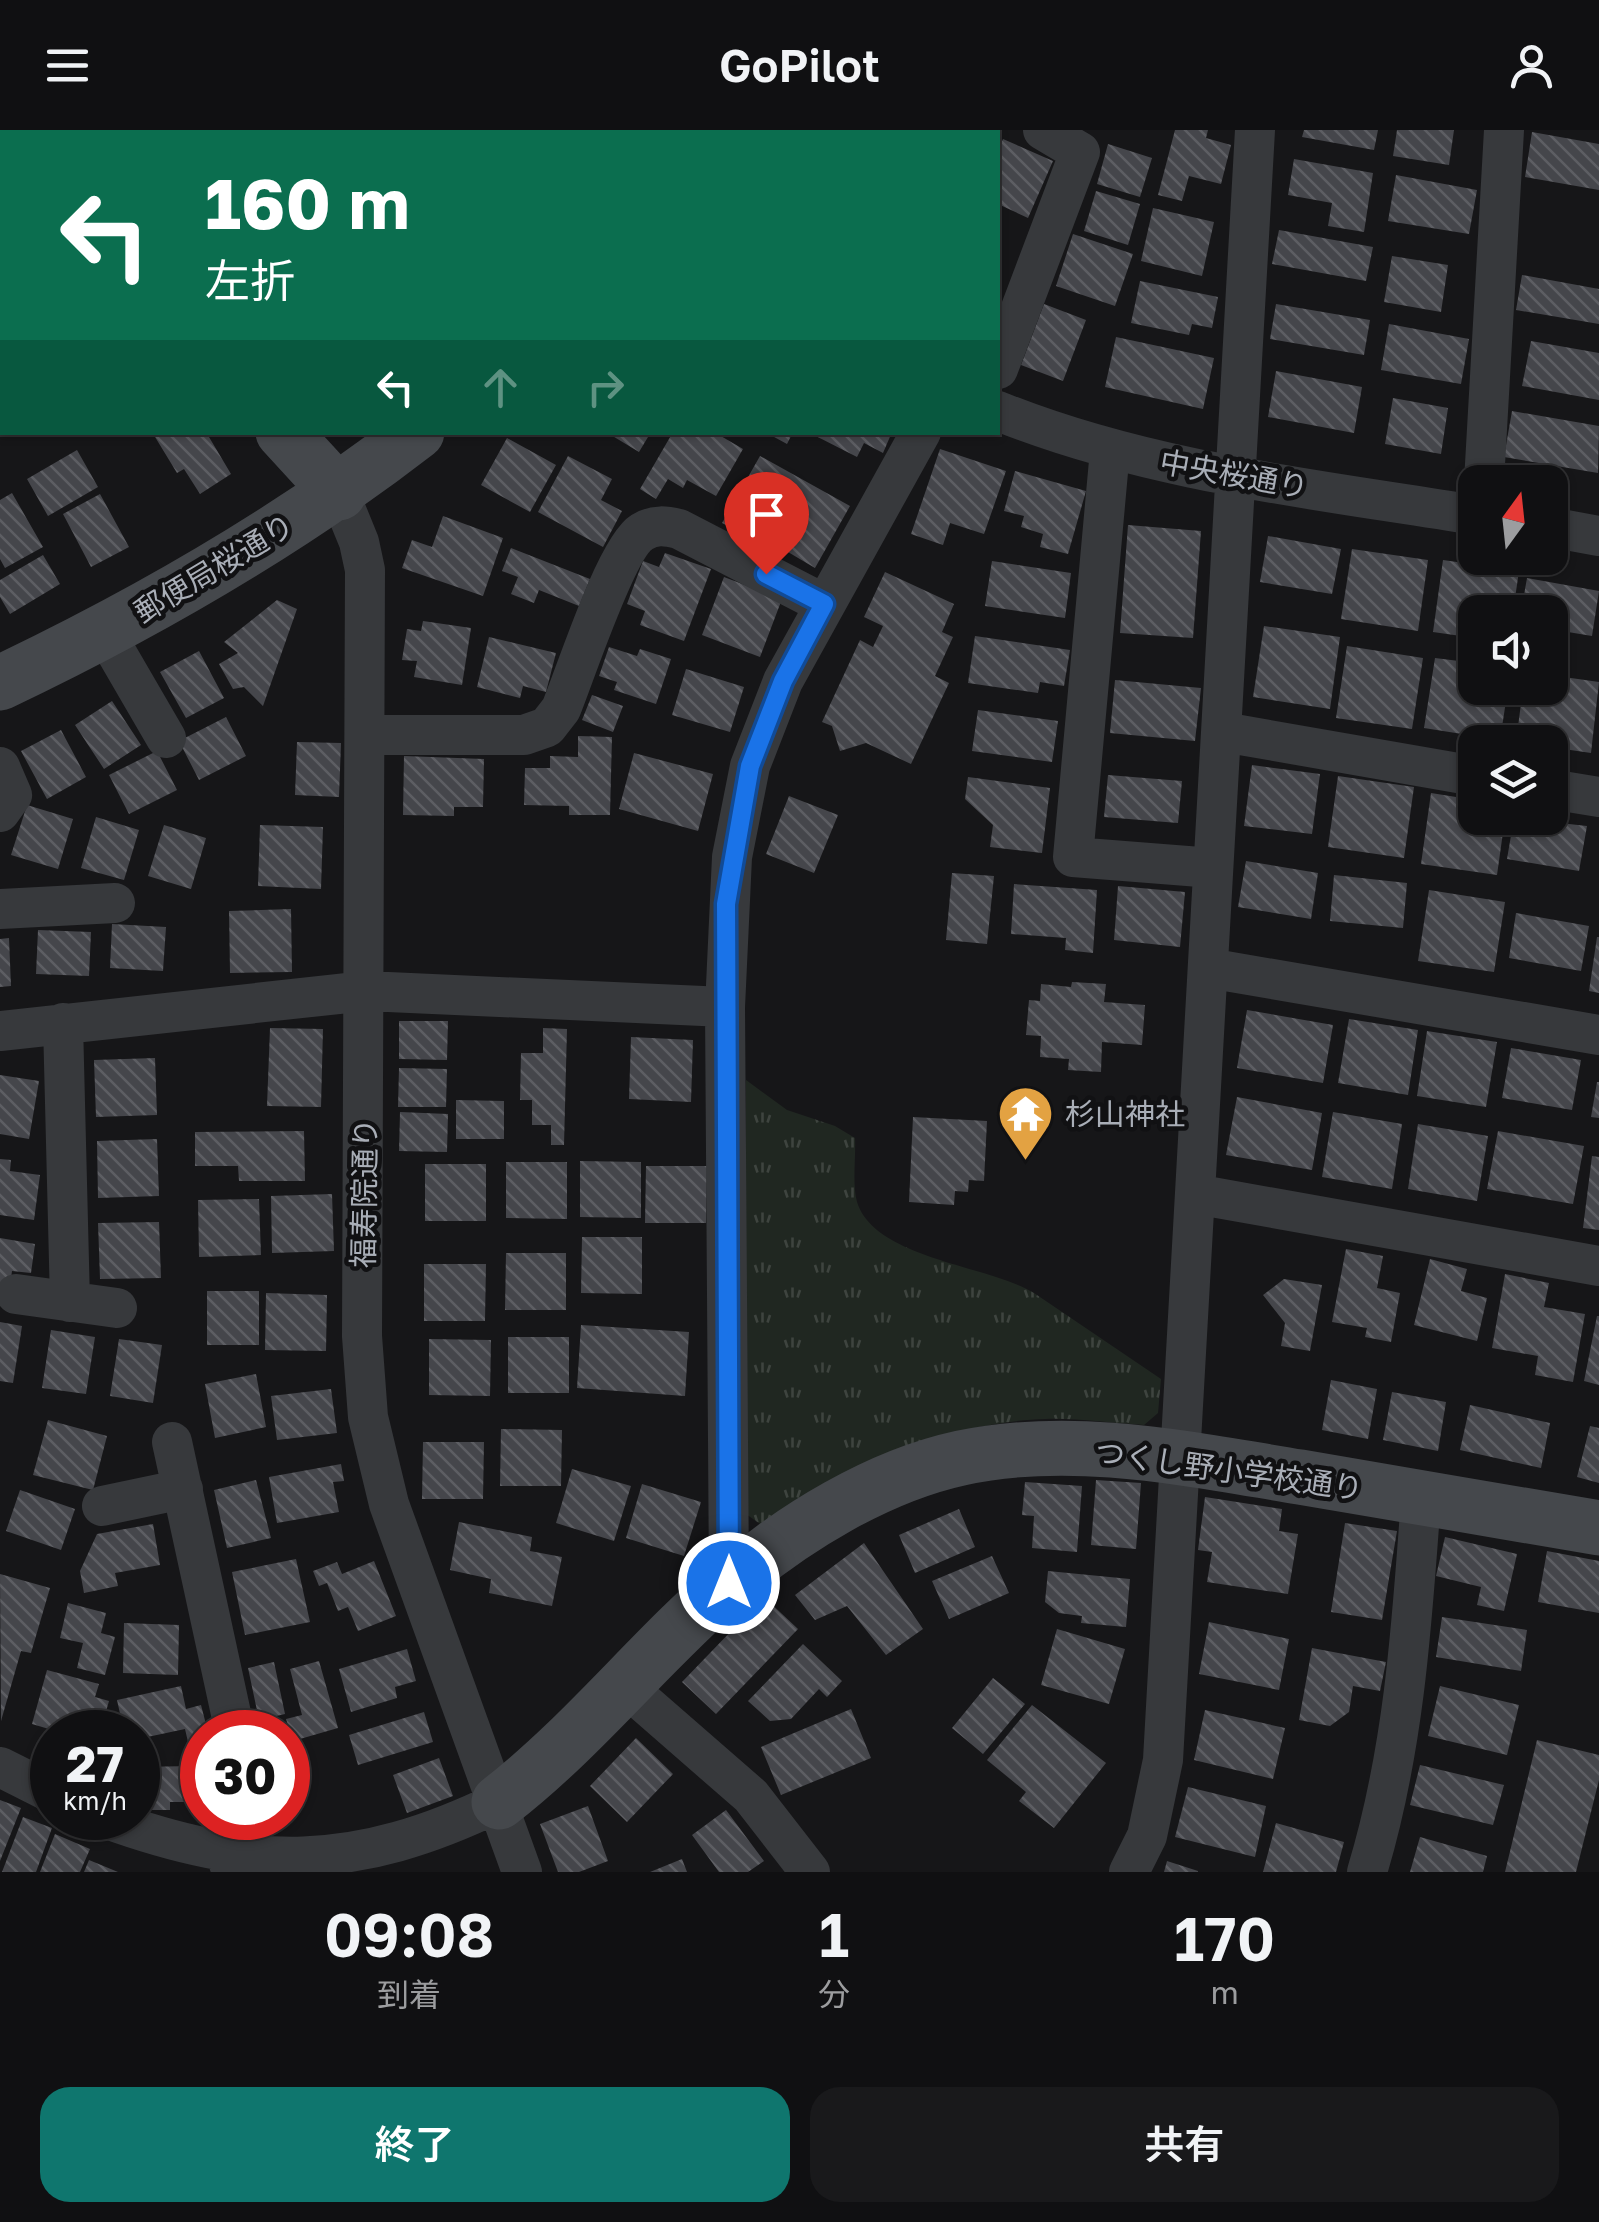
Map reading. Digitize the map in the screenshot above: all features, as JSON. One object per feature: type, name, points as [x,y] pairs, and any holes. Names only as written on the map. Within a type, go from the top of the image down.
[{"type":"street","points":[[1000,364],[1080,152],[1043,130]]},
{"type":"street","points":[[1129,1872],[1147,1836],[1163,1760],[1177,1457],[1223,732],[1255,130]]},
{"type":"street","points":[[1485,465],[1504,130]]},
{"type":"street","name":"中央桜通り","points":[[1000,412],[1110,450],[1237,476],[1458,512]]},
{"type":"street","points":[[285,435],[339,493]]},
{"type":"street","name":"郵便局桜通り","points":[[0,683],[105,633],[339,493],[412,435]]},
{"type":"street","points":[[729,1583],[726,904],[750,766],[783,681],[919,435]]},
{"type":"street","points":[[1110,450],[1073,857],[1212,868]]},
{"type":"street","name":"福寿院通り","points":[[339,493],[359,542],[365,570],[362,1336],[368,1416],[389,1504],[522,1872]]},
{"type":"street","points":[[366,735],[524,736],[547,726],[561,709],[622,556],[643,531],[661,525],[680,529],[824,604]]},
{"type":"street","points":[[1568,530],[1599,536]]},
{"type":"street","points":[[105,633],[166,738]]},
{"type":"street","points":[[1223,732],[1458,773]]},
{"type":"street","points":[[0,767],[12,795],[0,812]]},
{"type":"street","points":[[1568,792],[1599,797]]},
{"type":"street","points":[[0,909],[115,903]]},
{"type":"street","points":[[1208,968],[1599,1035]]},
{"type":"street","points":[[0,1031],[366,991],[725,1007]]},
{"type":"street","points":[[63,1024],[70,1302]]},
{"type":"street","points":[[1195,1194],[1599,1266]]},
{"type":"street","points":[[16,1294],[117,1308]]},
{"type":"street","points":[[172,1442],[231,1710]]},
{"type":"street","name":"つくし野小学校通り","points":[[498,1802],[626,1687],[729,1583],[798,1532],[877,1487],[960,1458],[1049,1448],[1177,1457],[1599,1528]]},
{"type":"street","points":[[102,1506],[183,1488]]},
{"type":"street","points":[[1367,1872],[1394,1763],[1408,1678],[1421,1498]]},
{"type":"street","points":[[626,1687],[751,1796],[810,1872]]},
{"type":"street","points":[[0,1767],[30,1782]]},
{"type":"street","points":[[150,1840],[167,1848],[256,1868],[391,1856],[444,1834],[498,1802]]},
{"type":"street","points":[[248,1840],[256,1868]]},
{"type":"green space","points":[[746,1080],[787,1110],[835,1126],[855,1138],[857,1202],[868,1221],[886,1236],[1034,1293],[1161,1379],[1158,1413],[1144,1425],[1045,1419],[973,1428],[895,1451],[857,1467],[790,1505],[763,1526],[746,1514]]},
{"type":"building","points":[[1175,130],[1208,130],[1206,138],[1231,145],[1221,184],[1189,176],[1182,201],[1158,195]]},
{"type":"building","points":[[1304,130],[1378,130],[1374,150],[1302,137]]},
{"type":"building","points":[[1397,130],[1454,130],[1449,165],[1393,156]]},
{"type":"building","points":[[1532,132],[1599,144],[1599,190],[1525,177]]},
{"type":"building","points":[[1003,139],[1053,161],[1028,218],[1000,205]]},
{"type":"building","points":[[1108,144],[1152,158],[1140,197],[1097,184]]},
{"type":"building","points":[[1294,159],[1373,173],[1364,232],[1328,226],[1332,203],[1288,195]]},
{"type":"building","points":[[1396,175],[1477,190],[1469,234],[1388,221]]},
{"type":"building","points":[[1096,191],[1140,204],[1128,245],[1084,231]]},
{"type":"building","points":[[1153,208],[1214,222],[1202,276],[1141,261]]},
{"type":"building","points":[[1279,230],[1373,247],[1366,281],[1272,264]]},
{"type":"building","points":[[1073,234],[1133,254],[1115,306],[1056,286]]},
{"type":"building","points":[[1392,256],[1448,265],[1441,312],[1384,302]]},
{"type":"building","points":[[1522,275],[1599,289],[1599,324],[1516,310]]},
{"type":"building","points":[[1140,281],[1218,297],[1212,328],[1192,324],[1189,335],[1131,323]]},
{"type":"building","points":[[1044,304],[1086,320],[1063,381],[1021,365]]},
{"type":"building","points":[[1276,304],[1370,320],[1364,355],[1270,339]]},
{"type":"building","points":[[1389,324],[1469,339],[1461,384],[1381,370]]},
{"type":"building","points":[[1116,337],[1214,358],[1203,409],[1105,387]]},
{"type":"building","points":[[1531,341],[1599,353],[1599,400],[1522,386]]},
{"type":"building","points":[[1276,371],[1362,387],[1354,433],[1268,417]]},
{"type":"building","points":[[1393,398],[1448,408],[1441,454],[1385,444]]},
{"type":"building","points":[[1512,411],[1599,426],[1598,473],[1504,457]]},
{"type":"building","points":[[154,435],[208,435],[231,474],[200,494],[184,469],[177,473]]},
{"type":"building","points":[[611,435],[649,435],[639,452]]},
{"type":"building","points":[[671,435],[719,435],[743,449],[716,496],[687,480],[683,488],[668,479],[656,499],[640,489]]},
{"type":"building","points":[[770,435],[792,435],[787,444]]},
{"type":"building","points":[[814,435],[891,435],[883,453],[864,443],[857,457]]},
{"type":"building","points":[[507,438],[556,465],[530,512],[481,485]]},
{"type":"building","points":[[940,449],[1006,471],[984,534],[950,523],[943,545],[911,534]]},
{"type":"building","points":[[77,450],[98,487],[48,516],[27,479]]},
{"type":"building","points":[[568,456],[612,479],[601,500],[622,511],[603,547],[538,512]]},
{"type":"building","points":[[760,456],[850,506],[815,568],[788,552],[791,546],[752,524],[745,535],[722,523]]},
{"type":"building","points":[[1015,471],[1086,491],[1068,554],[1040,547],[1043,534],[1021,527],[1024,516],[1004,511]]},
{"type":"building","points":[[12,493],[43,547],[5,568],[0,559],[0,500]]},
{"type":"building","points":[[100,494],[129,547],[91,567],[63,514]]},
{"type":"building","points":[[443,516],[503,538],[483,596],[402,568],[412,540],[432,547]]},
{"type":"building","points":[[1128,525],[1201,531],[1193,638],[1120,633]]},
{"type":"building","points":[[1268,536],[1341,549],[1332,594],[1260,582]]},
{"type":"building","points":[[511,548],[590,579],[579,606],[539,590],[534,603],[511,594],[518,577],[502,571]]},
{"type":"building","points":[[1352,549],[1428,560],[1418,631],[1341,619]]},
{"type":"building","points":[[665,553],[711,569],[684,641],[640,625],[645,611],[627,604],[643,561],[659,567]]},
{"type":"building","points":[[43,555],[60,584],[10,614],[0,597],[0,580]]},
{"type":"building","points":[[1443,560],[1458,562],[1458,575],[1518,575],[1515,595],[1458,595],[1458,636],[1433,632]]},
{"type":"building","points":[[992,561],[1071,573],[1065,618],[985,606]]},
{"type":"building","points":[[885,572],[954,604],[942,632],[953,637],[935,676],[949,683],[911,764],[866,743],[840,751],[832,726],[822,722],[860,640],[873,647],[883,626],[864,617]]},
{"type":"building","points":[[724,577],[782,599],[760,657],[702,635]]},
{"type":"building","points":[[1527,578],[1599,591],[1592,636],[1568,632],[1568,595],[1524,595]]},
{"type":"building","points":[[277,600],[297,609],[263,706],[244,687],[233,689],[219,664],[238,653],[224,642]]},
{"type":"building","points":[[423,621],[471,628],[462,685],[414,677],[417,661],[402,660],[407,629],[421,631]]},
{"type":"building","points":[[1264,626],[1340,637],[1330,709],[1253,697]]},
{"type":"building","points":[[975,636],[1070,650],[1064,686],[1040,682],[1038,693],[968,683]]},
{"type":"building","points":[[489,637],[556,653],[546,692],[523,686],[520,698],[477,687]]},
{"type":"building","points":[[1347,646],[1423,658],[1412,729],[1336,718]]},
{"type":"building","points":[[609,647],[637,656],[640,649],[671,659],[656,704],[614,690],[617,682],[599,676]]},
{"type":"building","points":[[199,651],[224,698],[186,718],[160,672]]},
{"type":"building","points":[[1435,658],[1458,661],[1458,705],[1505,705],[1502,725],[1458,725],[1458,733],[1424,728]]},
{"type":"building","points":[[686,669],[744,687],[730,732],[672,715]]},
{"type":"building","points":[[1568,678],[1599,682],[1591,753],[1568,750],[1568,725],[1518,725],[1521,705],[1568,705]]},
{"type":"building","points":[[1115,680],[1201,688],[1195,741],[1110,733]]},
{"type":"building","points":[[592,695],[623,706],[613,732],[582,720]]},
{"type":"building","points":[[112,701],[141,745],[104,769],[75,725]]},
{"type":"building","points":[[978,710],[1058,721],[1052,762],[972,751]]},
{"type":"building","points":[[226,717],[246,756],[199,780],[179,741]]},
{"type":"building","points":[[61,730],[86,777],[47,799],[21,751]]},
{"type":"building","points":[[578,736],[612,737],[610,815],[569,815],[569,806],[524,805],[525,768],[550,768],[550,756],[578,757]]},
{"type":"building","points":[[297,742],[341,743],[339,797],[295,795]]},
{"type":"building","points":[[157,751],[177,790],[129,814],[109,775]]},
{"type":"building","points":[[634,753],[713,774],[698,831],[619,809]]},
{"type":"building","points":[[404,756],[484,759],[483,807],[454,807],[454,816],[403,815]]},
{"type":"building","points":[[1252,765],[1320,774],[1312,834],[1244,826]]},
{"type":"building","points":[[1108,775],[1182,781],[1178,823],[1104,817]]},
{"type":"building","points":[[1338,776],[1414,787],[1404,858],[1328,847]]},
{"type":"building","points":[[968,777],[1050,788],[1042,853],[990,847],[993,825],[965,799]]},
{"type":"building","points":[[1431,793],[1458,797],[1458,835],[1503,835],[1497,875],[1421,864]]},
{"type":"building","points":[[789,796],[838,815],[814,873],[766,854]]},
{"type":"building","points":[[27,805],[73,819],[58,869],[11,855]]},
{"type":"building","points":[[96,817],[139,830],[124,880],[81,868]]},
{"type":"building","points":[[1568,824],[1587,826],[1579,871],[1507,859],[1511,835],[1568,835]]},
{"type":"building","points":[[164,825],[206,838],[191,889],[148,876]]},
{"type":"building","points":[[260,825],[323,827],[321,889],[258,886]]},
{"type":"building","points":[[1246,861],[1318,873],[1311,919],[1238,907]]},
{"type":"building","points":[[952,873],[994,876],[987,944],[946,940]]},
{"type":"building","points":[[1334,875],[1407,883],[1403,928],[1330,921]]},
{"type":"building","points":[[1014,884],[1097,890],[1093,953],[1065,950],[1066,938],[1011,934]]},
{"type":"building","points":[[1118,886],[1185,892],[1180,947],[1114,940]]},
{"type":"building","points":[[1429,890],[1505,902],[1494,972],[1418,961]]},
{"type":"building","points":[[291,909],[292,972],[230,973],[229,911]]},
{"type":"building","points":[[1516,913],[1589,926],[1581,971],[1509,958]]},
{"type":"building","points":[[112,924],[166,927],[163,971],[110,968]]},
{"type":"building","points":[[38,930],[91,932],[89,976],[36,974]]},
{"type":"building","points":[[1599,937],[1599,993],[1589,991]]},
{"type":"building","points":[[9,938],[11,986],[0,987],[0,939]]},
{"type":"building","points":[[1072,982],[1106,984],[1104,1002],[1145,1005],[1142,1045],[1102,1042],[1101,1072],[1068,1070],[1069,1059],[1040,1057],[1041,1036],[1026,1035],[1029,1000],[1040,1001],[1041,984],[1071,987]]},
{"type":"building","points":[[1247,1010],[1333,1025],[1323,1083],[1237,1068]]},
{"type":"building","points":[[1349,1019],[1418,1030],[1408,1095],[1338,1083]]},
{"type":"building","points":[[399,1021],[448,1021],[447,1060],[399,1059]]},
{"type":"building","points":[[270,1028],[323,1029],[321,1107],[267,1106]]},
{"type":"building","points":[[543,1028],[567,1029],[564,1145],[551,1145],[551,1125],[532,1125],[532,1100],[520,1100],[521,1053],[543,1053]]},
{"type":"building","points":[[1427,1031],[1497,1042],[1486,1107],[1417,1096]]},
{"type":"building","points":[[631,1037],[693,1040],[691,1102],[629,1099]]},
{"type":"building","points":[[1511,1048],[1581,1060],[1572,1110],[1502,1098]]},
{"type":"building","points":[[155,1058],[157,1115],[96,1117],[94,1060]]},
{"type":"building","points":[[399,1068],[447,1069],[446,1107],[398,1107]]},
{"type":"building","points":[[0,1075],[39,1081],[29,1139],[0,1134]]},
{"type":"building","points":[[1599,1082],[1599,1118],[1591,1117]]},
{"type":"building","points":[[1237,1097],[1322,1113],[1312,1170],[1226,1155]]},
{"type":"building","points":[[456,1100],[504,1101],[504,1139],[456,1139]]},
{"type":"building","points":[[400,1112],[448,1114],[447,1152],[399,1151]]},
{"type":"building","points":[[1333,1112],[1402,1124],[1392,1189],[1322,1177]]},
{"type":"building","points":[[913,1117],[987,1121],[984,1181],[969,1180],[968,1192],[955,1191],[954,1205],[909,1202]]},
{"type":"building","points":[[1418,1124],[1488,1136],[1477,1201],[1408,1189]]},
{"type":"building","points":[[304,1131],[305,1181],[239,1181],[238,1166],[195,1166],[195,1132]]},
{"type":"building","points":[[1498,1131],[1584,1146],[1573,1204],[1487,1189]]},
{"type":"building","points":[[157,1139],[159,1196],[98,1198],[97,1141]]},
{"type":"building","points":[[1592,1156],[1599,1157],[1599,1230],[1583,1228]]},
{"type":"building","points":[[0,1159],[11,1160],[10,1171],[40,1175],[34,1220],[0,1215]]},
{"type":"building","points":[[580,1161],[641,1162],[641,1218],[580,1217]]},
{"type":"building","points":[[506,1162],[567,1162],[567,1219],[506,1218]]},
{"type":"building","points":[[425,1164],[486,1164],[486,1221],[425,1221]]},
{"type":"building","points":[[646,1166],[707,1166],[706,1223],[645,1223]]},
{"type":"building","points":[[332,1194],[334,1251],[272,1253],[271,1196]]},
{"type":"building","points":[[259,1199],[261,1255],[199,1257],[198,1200]]},
{"type":"building","points":[[159,1222],[161,1278],[100,1279],[98,1223]]},
{"type":"building","points":[[582,1237],[642,1237],[642,1294],[581,1293]]},
{"type":"building","points":[[0,1238],[35,1244],[31,1273],[12,1271],[10,1285],[0,1284]]},
{"type":"building","points":[[1346,1249],[1383,1256],[1377,1288],[1400,1293],[1391,1342],[1365,1337],[1367,1328],[1332,1322]]},
{"type":"building","points":[[506,1253],[566,1253],[566,1310],[505,1310]]},
{"type":"building","points":[[1430,1259],[1467,1269],[1461,1291],[1487,1298],[1477,1341],[1414,1325]]},
{"type":"building","points":[[424,1264],[486,1264],[485,1321],[424,1321]]},
{"type":"building","points":[[1505,1274],[1549,1283],[1544,1307],[1585,1314],[1573,1382],[1535,1375],[1538,1356],[1492,1348]]},
{"type":"building","points":[[1284,1279],[1322,1285],[1310,1351],[1281,1346],[1285,1323],[1263,1295]]},
{"type":"building","points":[[207,1291],[259,1291],[259,1345],[207,1345]]},
{"type":"building","points":[[266,1293],[327,1295],[326,1351],[265,1350]]},
{"type":"building","points":[[1599,1316],[1599,1385],[1584,1381]]},
{"type":"building","points":[[0,1322],[22,1326],[13,1383],[0,1381]]},
{"type":"building","points":[[581,1325],[689,1332],[685,1396],[577,1388]]},
{"type":"building","points":[[51,1330],[95,1337],[86,1394],[42,1388]]},
{"type":"building","points":[[508,1337],[569,1337],[569,1393],[508,1393]]},
{"type":"building","points":[[119,1339],[162,1345],[153,1403],[110,1396]]},
{"type":"building","points":[[429,1339],[491,1340],[490,1396],[429,1395]]},
{"type":"building","points":[[256,1374],[266,1427],[215,1438],[205,1384]]},
{"type":"building","points":[[1331,1380],[1377,1389],[1368,1439],[1322,1430]]},
{"type":"building","points":[[331,1389],[337,1433],[277,1440],[271,1396]]},
{"type":"building","points":[[1392,1392],[1446,1402],[1438,1451],[1383,1440]]},
{"type":"building","points":[[1470,1405],[1550,1423],[1541,1468],[1460,1450]]},
{"type":"building","points":[[48,1420],[107,1436],[93,1490],[33,1475]]},
{"type":"building","points":[[1590,1426],[1599,1428],[1599,1483],[1577,1477]]},
{"type":"building","points":[[501,1429],[562,1430],[561,1486],[500,1486]]},
{"type":"building","points":[[423,1442],[484,1442],[483,1499],[422,1499]]},
{"type":"building","points":[[341,1464],[344,1481],[333,1482],[339,1512],[277,1523],[269,1477]]},
{"type":"building","points":[[572,1469],[631,1486],[614,1541],[556,1523]]},
{"type":"building","points":[[256,1480],[271,1538],[227,1548],[214,1490]]},
{"type":"building","points":[[1096,1480],[1141,1483],[1136,1549],[1091,1545]]},
{"type":"building","points":[[1025,1482],[1082,1486],[1077,1552],[1032,1548],[1034,1516],[1022,1515]]},
{"type":"building","points":[[642,1484],[701,1502],[684,1556],[626,1538]]},
{"type":"building","points":[[20,1490],[75,1509],[61,1550],[6,1531]]},
{"type":"building","points":[[1205,1497],[1282,1509],[1279,1531],[1298,1534],[1288,1594],[1207,1582],[1212,1552],[1198,1550]]},
{"type":"building","points":[[959,1509],[975,1547],[915,1573],[899,1535]]},
{"type":"building","points":[[459,1522],[532,1537],[530,1551],[562,1557],[552,1606],[489,1593],[491,1579],[450,1570]]},
{"type":"building","points":[[1345,1523],[1397,1531],[1382,1620],[1331,1612]]},
{"type":"building","points":[[153,1524],[160,1565],[115,1573],[118,1586],[84,1593],[80,1571],[97,1534]]},
{"type":"building","points":[[1445,1537],[1517,1554],[1504,1611],[1477,1605],[1481,1587],[1436,1576]]},
{"type":"building","points":[[864,1543],[923,1629],[886,1655],[847,1606],[815,1620],[795,1595]]},
{"type":"building","points":[[1547,1551],[1599,1561],[1599,1613],[1538,1602]]},
{"type":"building","points":[[992,1556],[1009,1593],[949,1619],[932,1581]]},
{"type":"building","points":[[296,1559],[310,1622],[245,1635],[232,1572]]},
{"type":"building","points":[[374,1561],[396,1616],[358,1631],[348,1607],[338,1611],[327,1583],[319,1586],[313,1571],[337,1562],[342,1574]]},
{"type":"building","points":[[1048,1571],[1130,1579],[1126,1627],[1081,1623],[1082,1616],[1059,1613],[1045,1602]]},
{"type":"building","points":[[0,1574],[50,1588],[31,1653],[21,1651],[1,1721]]},
{"type":"building","points":[[764,1597],[798,1629],[716,1714],[682,1682]]},
{"type":"building","points":[[68,1603],[106,1613],[101,1633],[115,1637],[105,1675],[77,1668],[83,1643],[60,1638]]},
{"type":"building","points":[[1442,1617],[1527,1630],[1521,1671],[1436,1657]]},
{"type":"building","points":[[1209,1622],[1289,1639],[1279,1690],[1199,1674]]},
{"type":"building","points":[[124,1623],[179,1625],[178,1675],[123,1673]]},
{"type":"building","points":[[1057,1629],[1125,1649],[1109,1704],[1041,1685]]},
{"type":"building","points":[[803,1644],[842,1681],[827,1697],[819,1689],[791,1719],[770,1721],[748,1701]]},
{"type":"building","points":[[1312,1648],[1386,1662],[1380,1691],[1353,1686],[1349,1712],[1330,1726],[1299,1720]]},
{"type":"building","points":[[407,1649],[416,1681],[395,1687],[397,1698],[351,1712],[339,1669]]},
{"type":"building","points":[[319,1661],[338,1728],[310,1736],[310,1710],[301,1710],[290,1669]]},
{"type":"building","points":[[274,1662],[284,1710],[257,1710],[248,1668]]},
{"type":"building","points":[[47,1670],[99,1684],[95,1697],[109,1701],[106,1710],[36,1710]]},
{"type":"building","points":[[993,1678],[1025,1704],[983,1754],[952,1728]]},
{"type":"building","points":[[181,1686],[186,1709],[201,1705],[202,1710],[180,1710],[180,1730],[160,1734],[160,1710],[119,1710],[117,1700]]},
{"type":"building","points":[[1440,1686],[1519,1705],[1507,1755],[1428,1736]]},
{"type":"building","points":[[1032,1705],[1106,1763],[1054,1828],[1019,1801],[1026,1792],[987,1760]]},
{"type":"building","points":[[851,1709],[871,1758],[781,1795],[761,1747]]},
{"type":"building","points":[[1205,1710],[1285,1728],[1273,1779],[1194,1760]]},
{"type":"building","points":[[424,1712],[433,1742],[358,1765],[349,1735]]},
{"type":"building","points":[[636,1738],[673,1774],[627,1822],[590,1786]]},
{"type":"building","points":[[1537,1740],[1599,1755],[1599,1780],[1576,1872],[1505,1872]]},
{"type":"building","points":[[439,1758],[453,1796],[407,1813],[393,1775]]},
{"type":"building","points":[[1420,1765],[1504,1785],[1493,1825],[1410,1805]]},
{"type":"building","points":[[180,1766],[180,1802],[170,1802],[170,1810],[160,1810],[160,1767]]},
{"type":"building","points":[[1188,1787],[1266,1806],[1255,1857],[1175,1837]]},
{"type":"building","points":[[0,1800],[21,1808],[0,1861]]},
{"type":"building","points":[[588,1806],[608,1861],[579,1872],[558,1872],[540,1824]]},
{"type":"building","points":[[726,1810],[764,1861],[748,1872],[719,1872],[692,1835]]},
{"type":"building","points":[[23,1817],[30,1820],[30,1840],[48,1840],[36,1872],[2,1872]]},
{"type":"building","points":[[1276,1823],[1344,1842],[1336,1872],[1263,1872]]},
{"type":"building","points":[[1420,1837],[1487,1856],[1483,1872],[1410,1872]]},
{"type":"building","points":[[53,1840],[69,1840],[90,1849],[80,1872],[40,1872]]},
{"type":"building","points":[[682,1859],[687,1872],[650,1872]]},
{"type":"building","points":[[89,1860],[118,1872],[84,1872]]},
{"type":"building","points":[[1167,1861],[1198,1871],[1198,1872],[1164,1872]]},
{"type":"place","name":"杉山神社","points":[[1026,1163]]},
{"type":"route","points":[[729,1583],[726,904],[750,766],[783,681],[824,604],[766,574]]}]
